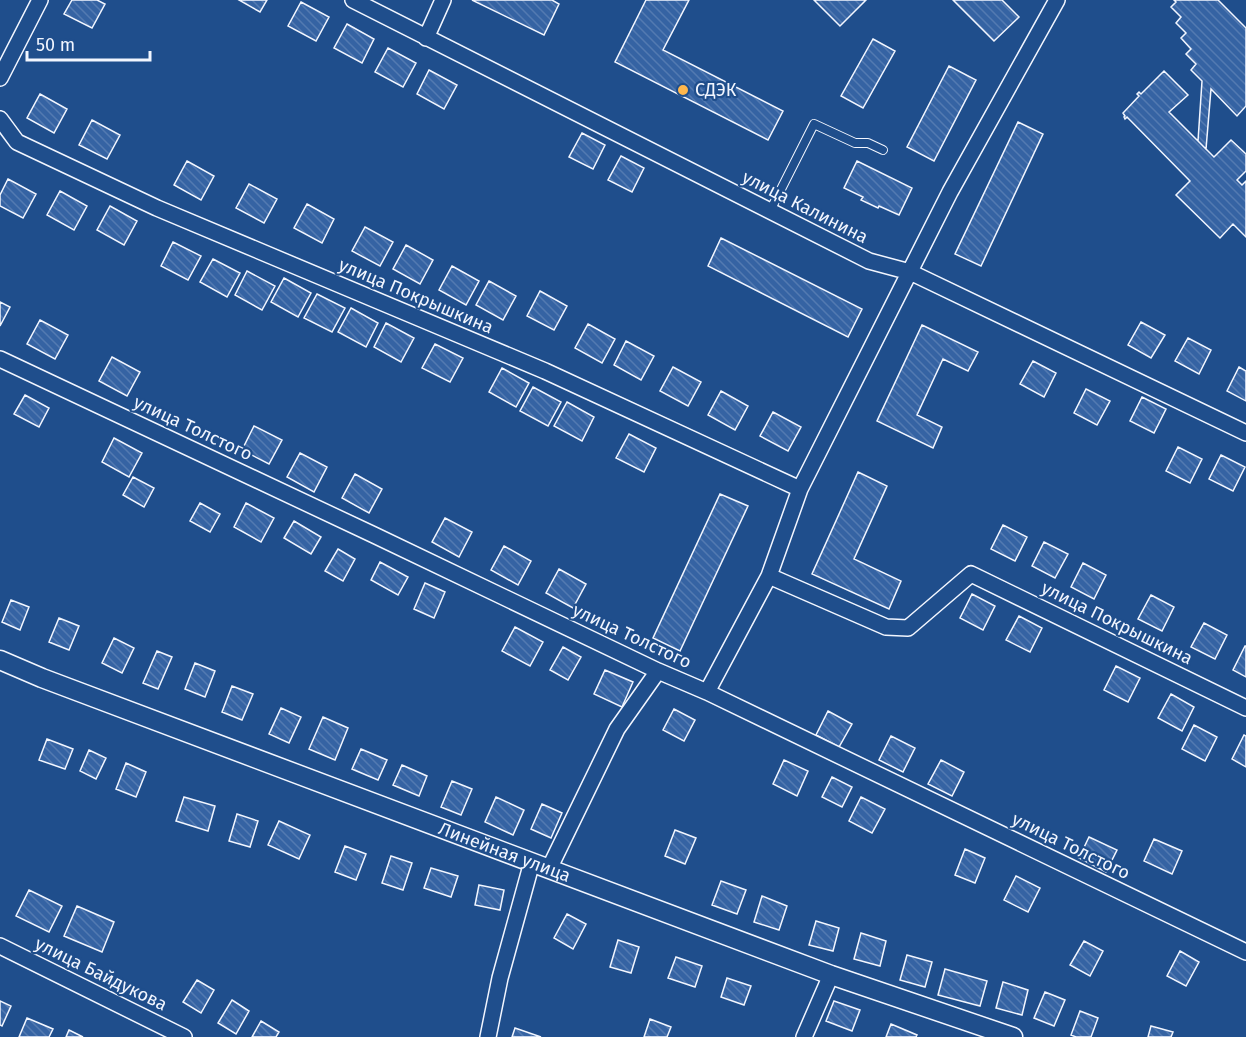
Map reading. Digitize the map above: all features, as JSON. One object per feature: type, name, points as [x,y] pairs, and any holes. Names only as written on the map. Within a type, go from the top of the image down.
[{"type":"street","points":[[0,78],[40,0]]},
{"type":"street","name":"улица Калинина","points":[[353,0],[869,261],[910,272],[1246,433]]},
{"type":"street","points":[[426,38],[443,0]]},
{"type":"street","points":[[707,692],[769,576],[800,489],[950,192],[1056,0]]},
{"type":"street","name":"улица Покрышкина","points":[[0,119],[16,142],[157,208],[545,371],[800,489]]},
{"type":"street","name":"улица Толстого","points":[[0,359],[658,671],[707,692],[1246,952]]},
{"type":"street","name":"улица Покрышкина","points":[[769,576],[886,627],[908,628],[971,574],[1246,708]]},
{"type":"street","name":"Линейная улица","points":[[0,660],[42,678],[831,975],[1013,1037]]},
{"type":"street","points":[[488,1037],[500,978],[540,866],[617,729],[658,671]]},
{"type":"street","name":"улица Байдукова","points":[[0,946],[184,1037]]},
{"type":"street","points":[[804,1037],[831,975]]},
{"type":"lane","points":[[770,212],[814,124],[855,144],[868,143],[883,150]]},
{"type":"building","points":[[72,0],[97,0],[105,4],[92,28],[64,14]]},
{"type":"building","points":[[239,0],[267,0],[260,12]]},
{"type":"building","points":[[472,0],[552,0],[559,4],[544,35]]},
{"type":"building","points":[[646,0],[689,0],[663,50],[783,111],[768,140],[615,62]]},
{"type":"building","points":[[814,0],[866,0],[840,26]]},
{"type":"building","points":[[953,0],[1002,0],[1019,17],[994,41]]},
{"type":"building","points":[[1174,0],[1218,0],[1246,28],[1246,106],[1237,116],[1211,89],[1206,149],[1198,141],[1202,81],[1191,70],[1196,64],[1186,54],[1191,49],[1181,38],[1186,33],[1176,23],[1181,17],[1171,7],[1176,2]]},
{"type":"building","points":[[301,2],[329,17],[316,41],[288,26]]},
{"type":"building","points":[[347,24],[374,39],[362,63],[334,48]]},
{"type":"building","points":[[873,39],[895,51],[863,108],[841,96]]},
{"type":"building","points":[[388,48],[416,63],[403,87],[375,72]]},
{"type":"building","points":[[949,66],[976,80],[934,161],[907,147]]},
{"type":"building","points":[[429,70],[457,85],[444,109],[417,94]]},
{"type":"building","points":[[1164,71],[1188,95],[1169,112],[1214,157],[1231,140],[1246,154],[1246,171],[1237,180],[1242,185],[1246,181],[1246,237],[1233,224],[1220,238],[1176,195],[1190,181],[1127,117],[1125,119],[1124,117],[1123,113],[1139,96],[1137,94],[1139,92],[1141,94]]},
{"type":"building","points":[[40,94],[67,109],[54,133],[27,118]]},
{"type":"building","points":[[92,120],[120,135],[107,159],[79,145]]},
{"type":"building","points":[[1018,122],[1043,134],[981,266],[955,254]]},
{"type":"building","points":[[582,133],[605,145],[593,169],[569,157]]},
{"type":"building","points":[[621,156],[644,168],[632,192],[608,180]]},
{"type":"building","points":[[187,161],[214,176],[201,200],[174,185]]},
{"type":"building","points":[[857,161],[912,188],[899,215],[861,200],[863,197],[844,188]]},
{"type":"building","points":[[8,179],[36,194],[23,218],[0,206],[0,195]]},
{"type":"building","points":[[249,184],[277,199],[264,223],[236,208]]},
{"type":"building","points":[[60,191],[87,206],[74,230],[47,215]]},
{"type":"building","points":[[307,204],[334,219],[322,243],[294,228]]},
{"type":"building","points":[[110,206],[137,221],[124,245],[97,230]]},
{"type":"building","points":[[365,227],[393,242],[380,266],[352,251]]},
{"type":"building","points":[[721,238],[862,309],[848,337],[708,266]]},
{"type":"building","points":[[173,242],[201,256],[188,280],[161,266]]},
{"type":"building","points":[[406,245],[433,260],[420,284],[393,269]]},
{"type":"building","points":[[213,259],[240,273],[227,297],[200,282]]},
{"type":"building","points":[[452,266],[479,281],[466,305],[439,290]]},
{"type":"building","points":[[247,271],[275,286],[262,310],[235,295]]},
{"type":"building","points":[[284,278],[311,293],[298,317],[271,302]]},
{"type":"building","points":[[489,281],[516,296],[503,320],[476,305]]},
{"type":"building","points":[[540,291],[567,306],[554,330],[527,316]]},
{"type":"building","points":[[317,294],[345,308],[332,332],[304,318]]},
{"type":"building","points":[[0,302],[10,307],[0,326]]},
{"type":"building","points":[[351,308],[378,323],[366,347],[338,332]]},
{"type":"building","points":[[40,320],[68,335],[55,359],[27,344]]},
{"type":"building","points":[[1141,322],[1165,335],[1151,358],[1128,345]]},
{"type":"building","points":[[386,323],[414,338],[401,362],[374,347]]},
{"type":"building","points":[[588,324],[615,339],[602,363],[575,348]]},
{"type":"building","points":[[922,325],[978,352],[968,371],[943,359],[917,415],[942,427],[933,448],[877,421]]},
{"type":"building","points":[[1188,338],[1211,350],[1199,374],[1175,361]]},
{"type":"building","points":[[626,341],[654,356],[641,380],[614,365]]},
{"type":"building","points":[[435,344],[463,358],[450,382],[422,368]]},
{"type":"building","points":[[112,357],[140,372],[127,396],[99,381]]},
{"type":"building","points":[[1033,361],[1056,373],[1044,397],[1020,384]]},
{"type":"building","points":[[673,367],[701,382],[688,406],[660,391]]},
{"type":"building","points":[[1239,367],[1246,371],[1246,401],[1227,391]]},
{"type":"building","points":[[502,368],[529,383],[516,407],[489,392]]},
{"type":"building","points":[[533,387],[561,402],[548,426],[520,411]]},
{"type":"building","points":[[1086,389],[1110,401],[1097,425],[1074,413]]},
{"type":"building","points":[[721,391],[748,406],[735,430],[708,415]]},
{"type":"building","points":[[25,395],[49,408],[39,427],[14,414]]},
{"type":"building","points":[[1142,397],[1166,409],[1154,433],[1130,421]]},
{"type":"building","points":[[567,402],[594,417],[582,441],[554,426]]},
{"type":"building","points":[[773,412],[801,427],[788,451],[760,436]]},
{"type":"building","points":[[254,426],[282,440],[269,464],[242,450]]},
{"type":"building","points":[[629,434],[656,448],[644,472],[616,458]]},
{"type":"building","points":[[114,438],[142,453],[129,477],[102,462]]},
{"type":"building","points":[[1178,447],[1202,459],[1190,483],[1166,471]]},
{"type":"building","points":[[300,453],[327,467],[314,492],[287,477]]},
{"type":"building","points":[[1221,455],[1245,467],[1233,491],[1209,479]]},
{"type":"building","points":[[858,472],[887,486],[854,559],[901,581],[889,609],[812,574]]},
{"type":"building","points":[[355,474],[382,489],[369,513],[342,498]]},
{"type":"building","points":[[133,477],[154,488],[144,507],[123,495]]},
{"type":"building","points":[[720,494],[748,506],[680,651],[653,638]]},
{"type":"building","points":[[200,503],[220,514],[210,532],[190,521]]},
{"type":"building","points":[[246,503],[274,518],[261,542],[234,527]]},
{"type":"building","points":[[445,518],[472,532],[459,557],[432,542]]},
{"type":"building","points":[[294,521],[321,537],[311,554],[284,538]]},
{"type":"building","points":[[1003,525],[1027,537],[1015,561],[991,549]]},
{"type":"building","points":[[1044,542],[1068,554],[1055,578],[1032,566]]},
{"type":"building","points":[[504,546],[531,561],[518,585],[491,570]]},
{"type":"building","points":[[338,549],[355,559],[343,581],[325,571]]},
{"type":"building","points":[[380,562],[408,577],[398,595],[371,580]]},
{"type":"building","points":[[1083,563],[1106,575],[1094,599],[1071,587]]},
{"type":"building","points":[[559,569],[586,584],[573,608],[546,593]]},
{"type":"building","points":[[425,583],[445,592],[434,618],[414,609]]},
{"type":"building","points":[[972,594],[995,606],[983,630],[960,618]]},
{"type":"building","points":[[1151,595],[1174,607],[1162,631],[1138,619]]},
{"type":"building","points":[[11,600],[29,607],[20,630],[2,622]]},
{"type":"building","points":[[1019,616],[1042,628],[1030,652],[1006,640]]},
{"type":"building","points":[[59,618],[79,626],[69,650],[49,642]]},
{"type":"building","points":[[1204,623],[1227,635],[1215,659],[1191,647]]},
{"type":"building","points":[[515,627],[543,642],[530,666],[502,651]]},
{"type":"building","points":[[114,638],[134,648],[122,673],[102,663]]},
{"type":"building","points":[[1246,646],[1246,677],[1233,670]]},
{"type":"building","points":[[563,647],[581,657],[568,680],[550,670]]},
{"type":"building","points":[[157,651],[172,657],[158,689],[143,683]]},
{"type":"building","points":[[195,663],[215,671],[205,697],[185,689]]},
{"type":"building","points":[[1116,666],[1140,678],[1128,702],[1104,690]]},
{"type":"building","points":[[605,670],[633,682],[622,707],[594,694]]},
{"type":"building","points":[[232,686],[253,694],[242,720],[222,712]]},
{"type":"building","points":[[1171,694],[1194,707],[1182,731],[1158,718]]},
{"type":"building","points":[[281,708],[301,717],[289,743],[269,734]]},
{"type":"building","points":[[674,709],[695,720],[684,741],[663,730]]},
{"type":"building","points":[[828,711],[852,724],[839,747],[816,735]]},
{"type":"building","points":[[323,717],[348,728],[335,760],[309,749]]},
{"type":"building","points":[[1194,725],[1217,737],[1205,761],[1182,749]]},
{"type":"building","points":[[1244,735],[1246,736],[1246,767],[1232,759]]},
{"type":"building","points":[[891,736],[915,748],[903,772],[879,760]]},
{"type":"building","points":[[47,739],[73,749],[65,769],[39,760]]},
{"type":"building","points":[[361,749],[387,760],[378,780],[352,769]]},
{"type":"building","points":[[89,750],[106,758],[96,779],[80,771]]},
{"type":"building","points":[[784,760],[808,771],[797,796],[773,784]]},
{"type":"building","points":[[941,760],[964,772],[952,796],[928,784]]},
{"type":"building","points":[[126,763],[146,772],[136,797],[116,789]]},
{"type":"building","points":[[402,765],[427,776],[419,796],[393,785]]},
{"type":"building","points":[[832,777],[852,787],[842,807],[822,797]]},
{"type":"building","points":[[452,781],[472,789],[461,815],[441,807]]},
{"type":"building","points":[[184,797],[215,806],[208,831],[176,821]]},
{"type":"building","points":[[496,797],[524,810],[513,835],[485,822]]},
{"type":"building","points":[[861,797],[885,809],[872,833],[849,821]]},
{"type":"building","points":[[542,804],[562,813],[551,838],[531,829]]},
{"type":"building","points":[[237,814],[258,821],[250,847],[229,841]]},
{"type":"building","points":[[279,821],[310,835],[299,859],[268,845]]},
{"type":"building","points":[[675,830],[696,838],[685,864],[665,856]]},
{"type":"building","points":[[1089,837],[1117,850],[1106,872],[1079,858]]},
{"type":"building","points":[[1154,839],[1182,851],[1172,874],[1144,861]]},
{"type":"building","points":[[345,846],[366,854],[356,880],[335,872]]},
{"type":"building","points":[[965,849],[985,858],[975,883],[955,875]]},
{"type":"building","points":[[391,856],[412,863],[403,890],[382,883]]},
{"type":"building","points":[[431,868],[458,876],[451,897],[424,888]]},
{"type":"building","points":[[1016,876],[1040,888],[1028,912],[1004,900]]},
{"type":"building","points":[[721,881],[746,890],[737,914],[712,905]]},
{"type":"building","points":[[479,885],[504,890],[500,910],[475,905]]},
{"type":"building","points":[[29,890],[62,906],[49,932],[16,916]]},
{"type":"building","points":[[762,896],[787,906],[779,930],[754,922]]},
{"type":"building","points":[[77,906],[114,922],[102,952],[64,936]]},
{"type":"building","points":[[567,914],[586,924],[573,949],[554,938]]},
{"type":"building","points":[[816,921],[839,928],[833,951],[809,945]]},
{"type":"building","points":[[861,933],[886,941],[880,966],[854,959]]},
{"type":"building","points":[[618,940],[639,947],[631,973],[610,967]]},
{"type":"building","points":[[1084,941],[1103,951],[1090,976],[1070,965]]},
{"type":"building","points":[[1180,951],[1199,962],[1186,986],[1167,976]]},
{"type":"building","points":[[907,955],[932,962],[925,987],[900,980]]},
{"type":"building","points":[[676,957],[702,966],[695,987],[668,978]]},
{"type":"building","points":[[945,969],[987,981],[980,1006],[938,995]]},
{"type":"building","points":[[727,978],[751,986],[744,1005],[721,997]]},
{"type":"building","points":[[197,980],[214,990],[201,1013],[183,1002]]},
{"type":"building","points":[[1003,982],[1028,990],[1022,1015],[996,1008]]},
{"type":"building","points":[[1045,992],[1065,1000],[1054,1026],[1034,1018]]},
{"type":"building","points":[[232,1000],[249,1011],[236,1034],[218,1023]]},
{"type":"building","points":[[0,1001],[11,1006],[2,1026],[0,1025]]},
{"type":"building","points":[[834,1001],[860,1010],[852,1031],[826,1021]]},
{"type":"building","points":[[1080,1011],[1098,1018],[1091,1037],[1071,1035]]},
{"type":"building","points":[[27,1018],[53,1029],[49,1037],[19,1037]]},
{"type":"building","points":[[650,1019],[671,1027],[667,1037],[644,1037]]},
{"type":"building","points":[[261,1021],[279,1032],[276,1037],[252,1037]]},
{"type":"building","points":[[891,1024],[917,1035],[916,1037],[886,1037]]},
{"type":"building","points":[[1151,1026],[1173,1032],[1171,1037],[1148,1037]]},
{"type":"building","points":[[515,1028],[541,1037],[512,1037]]},
{"type":"building","points":[[69,1030],[83,1037],[66,1037]]},
{"type":"place","name":"СДЭК","points":[[683,90]]}]
